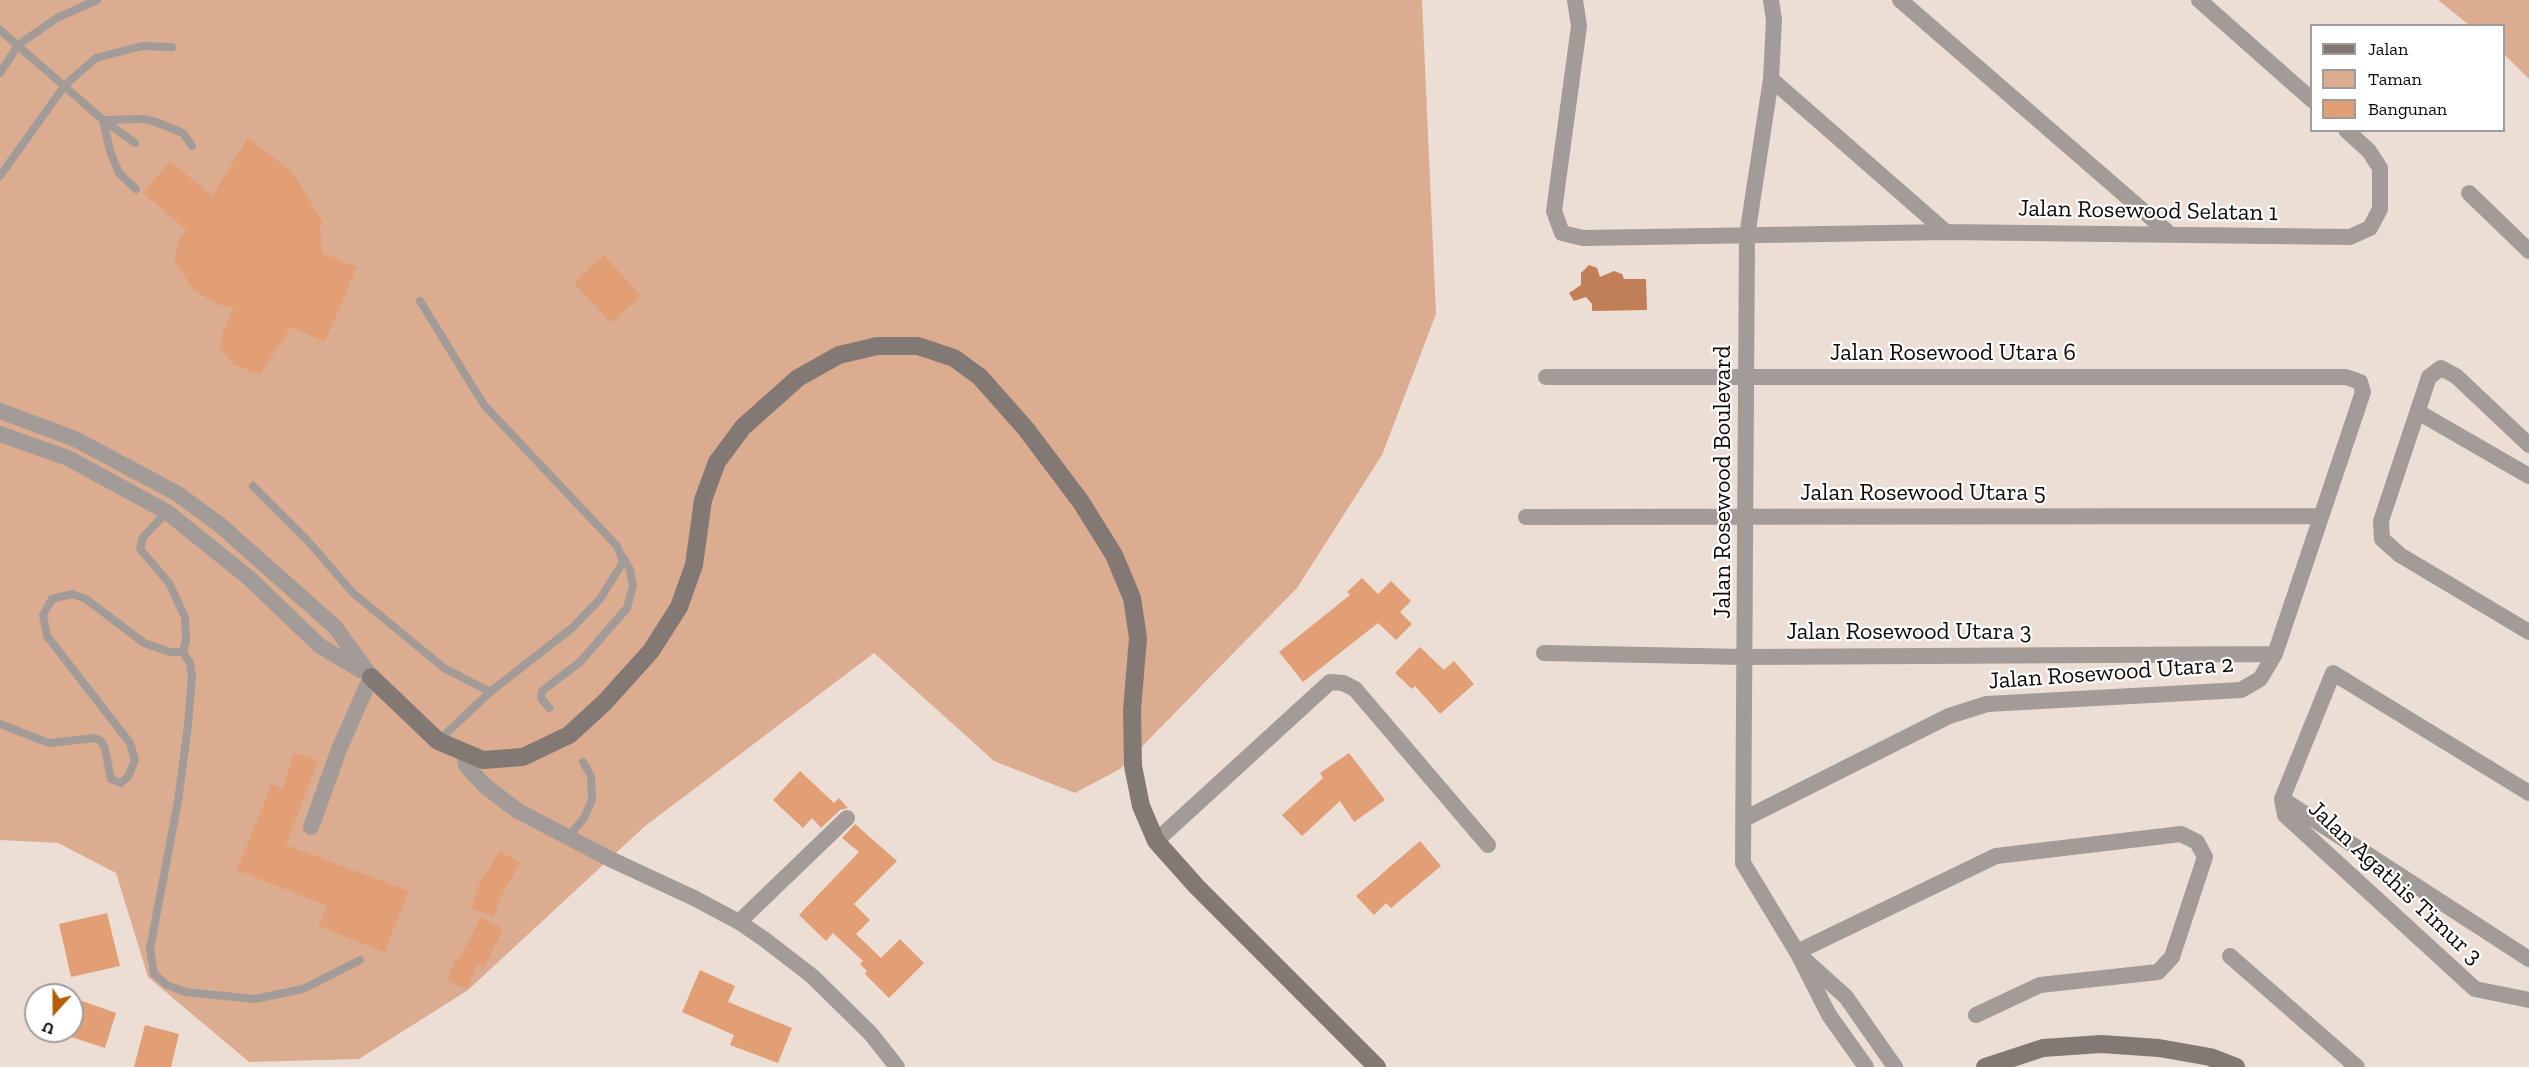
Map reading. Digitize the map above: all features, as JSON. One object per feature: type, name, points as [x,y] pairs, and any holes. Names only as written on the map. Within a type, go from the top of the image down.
[{"type":"street","name":"Jalan Rosewood Selatan 1","points":[[1575,0],[1579,26],[1554,211],[1562,233],[1583,238],[1946,232],[2350,237],[2370,228],[2380,209],[2379,168],[2369,151],[2348,132]]},
{"type":"street","name":"Jalan Rosewood Boulevard","points":[[1771,0],[1774,20],[1771,79],[1747,236],[1743,863],[1797,952],[1829,1014],[1866,1067]]},
{"type":"street","points":[[1900,0],[2171,235]]},
{"type":"street","points":[[2199,0],[2310,98]]},
{"type":"street","points":[[1771,79],[1946,232]]},
{"type":"street","points":[[2469,193],[2529,251]]},
{"type":"street","points":[[0,411],[51,429],[118,460],[178,494],[220,525],[335,627],[371,677],[438,741],[483,760],[523,757],[569,735],[604,703],[643,659],[679,607],[694,565],[703,500],[717,462],[743,427],[798,378],[838,355],[877,346],[918,346],[954,358],[980,377],[1026,429],[1081,502],[1114,555],[1132,598],[1138,638],[1132,711],[1133,766],[1142,806],[1156,841],[1197,887],[1377,1067]]},
{"type":"street","points":[[2529,445],[2456,376],[2441,368],[2429,377],[2381,521],[2382,540],[2400,555],[2529,632]]},
{"type":"street","name":"Jalan Rosewood Utara 6","points":[[1546,377],[2346,377],[2360,382]]},
{"type":"street","name":"Jalan Rosewood Utara 2","points":[[1744,819],[1949,716],[1987,704],[2241,690],[2260,679],[2275,654],[2363,392],[2360,382]]},
{"type":"street","points":[[2418,412],[2529,476]]},
{"type":"street","points":[[43,448],[51,429]]},
{"type":"street","points":[[0,434],[43,448],[108,478],[167,512],[249,578],[320,646],[371,677]]},
{"type":"street","name":"Jalan Rosewood Utara 5","points":[[1526,517],[2321,516]]},
{"type":"street","name":"Jalan Rosewood Utara 3","points":[[1544,653],[1746,657],[2275,654]]},
{"type":"street","points":[[2282,799],[2333,673],[2529,793]]},
{"type":"street","points":[[311,827],[340,747],[371,677]]},
{"type":"street","points":[[1156,841],[1330,682],[1343,683],[1355,689],[1488,845]]},
{"type":"street","points":[[465,753],[466,765],[493,793],[518,811],[739,922],[812,976],[871,1034],[897,1067]]},
{"type":"street","name":"Jalan Agathis Timur 3","points":[[2282,799],[2529,959]]},
{"type":"street","name":"Jalan Agathis Timur 3","points":[[2282,799],[2285,815],[2475,989],[2529,1000]]},
{"type":"street","points":[[739,922],[847,818]]},
{"type":"street","points":[[1797,952],[1996,856],[2181,834],[2197,842],[2205,857],[2172,957],[2158,972],[2040,985],[1976,1015]]},
{"type":"street","name":"Jalan Rosewood Boulevard","points":[[1797,952],[1846,997],[1895,1067]]},
{"type":"street","points":[[2230,956],[2357,1067]]},
{"type":"street","points":[[1985,1067],[2043,1048],[2101,1044],[2159,1048],[2210,1057],[2236,1067]]},
{"type":"lane","points":[[0,74],[18,45],[57,18],[97,0]]},
{"type":"lane","points":[[0,30],[103,120],[135,143]]},
{"type":"lane","points":[[0,176],[65,85],[96,58],[142,46],[172,47]]},
{"type":"lane","points":[[103,120],[144,119],[156,122],[183,133],[192,146]]},
{"type":"lane","points":[[103,120],[110,151],[119,173],[136,189]]},
{"type":"lane","points":[[420,301],[484,405],[617,546],[630,570],[633,586],[627,608],[579,662],[542,691],[541,698],[549,708]]},
{"type":"lane","points":[[253,486],[307,540],[352,593],[444,668],[490,692]]},
{"type":"lane","points":[[167,512],[143,537],[140,549],[168,584],[182,608],[187,629],[183,652],[190,663],[192,676],[178,801],[150,949],[154,974],[167,985],[185,992],[255,999],[303,989],[360,960]]},
{"type":"lane","points":[[438,741],[490,692],[572,628],[600,599],[623,562],[617,546]]},
{"type":"lane","points":[[0,724],[49,743],[95,738],[101,741],[105,749],[111,779],[121,783],[133,769],[134,753],[130,743],[47,636],[43,615],[47,605],[52,599],[72,594],[86,599],[144,643],[170,652],[183,652]]},
{"type":"lane","points":[[568,837],[584,818],[592,800],[591,776],[583,762]]},
{"type":"green space","points":[[0,0],[1422,0],[1436,314],[1382,455],[1297,588],[1120,769],[1075,793],[994,761],[874,653],[644,827],[468,990],[359,1059],[249,1062],[148,977],[116,873],[58,843],[0,840]]},
{"type":"green space","points":[[2438,0],[2529,0],[2529,79],[2505,55],[2505,24],[2468,24]]},
{"type":"shaded area","points":[[1589,265],[1597,268],[1600,277],[1614,271],[1622,274],[1624,279],[1646,279],[1647,310],[1592,311],[1592,304],[1586,297],[1574,301],[1569,293],[1581,285],[1581,273]]},
{"type":"building","points":[[248,138],[293,173],[323,223],[320,226],[322,253],[357,267],[325,342],[291,327],[260,374],[234,365],[220,348],[222,334],[234,308],[216,304],[194,290],[174,260],[179,239],[187,230],[143,193],[170,161],[212,196]]},
{"type":"building","points":[[604,255],[641,296],[611,323],[574,283]]},
{"type":"building","points":[[1362,578],[1378,594],[1391,581],[1411,601],[1400,612],[1412,624],[1396,640],[1378,623],[1303,682],[1279,652],[1350,595],[1347,592]]},
{"type":"building","points":[[1420,647],[1444,670],[1454,661],[1474,684],[1440,714],[1415,686],[1412,689],[1395,673]]},
{"type":"building","points":[[294,753],[318,760],[286,845],[409,891],[384,952],[319,926],[327,906],[237,870],[272,784],[283,789]]},
{"type":"building","points":[[1349,753],[1385,800],[1354,822],[1340,801],[1302,836],[1282,815],[1323,778],[1320,773]]},
{"type":"building","points":[[800,771],[834,803],[839,798],[848,808],[840,810],[821,828],[812,818],[803,828],[773,800]]},
{"type":"building","points":[[855,824],[897,861],[854,904],[870,920],[856,934],[881,958],[900,939],[924,963],[889,998],[865,974],[867,971],[860,964],[863,961],[833,933],[826,941],[799,915],[859,852],[842,838]]},
{"type":"building","points":[[1420,841],[1441,866],[1391,908],[1386,903],[1374,915],[1356,896]]},
{"type":"building","points":[[500,851],[520,863],[500,898],[494,917],[471,909],[478,887]]},
{"type":"building","points":[[107,913],[120,966],[71,977],[59,924]]},
{"type":"building","points":[[481,917],[503,929],[484,967],[477,963],[467,989],[447,981],[455,958],[459,959]]},
{"type":"building","points":[[700,970],[735,986],[728,1002],[792,1028],[778,1063],[730,1045],[734,1035],[682,1012]]},
{"type":"building","points":[[84,1002],[116,1013],[105,1048],[84,1041]]},
{"type":"building","points":[[145,1025],[179,1034],[171,1067],[134,1067]]}]
